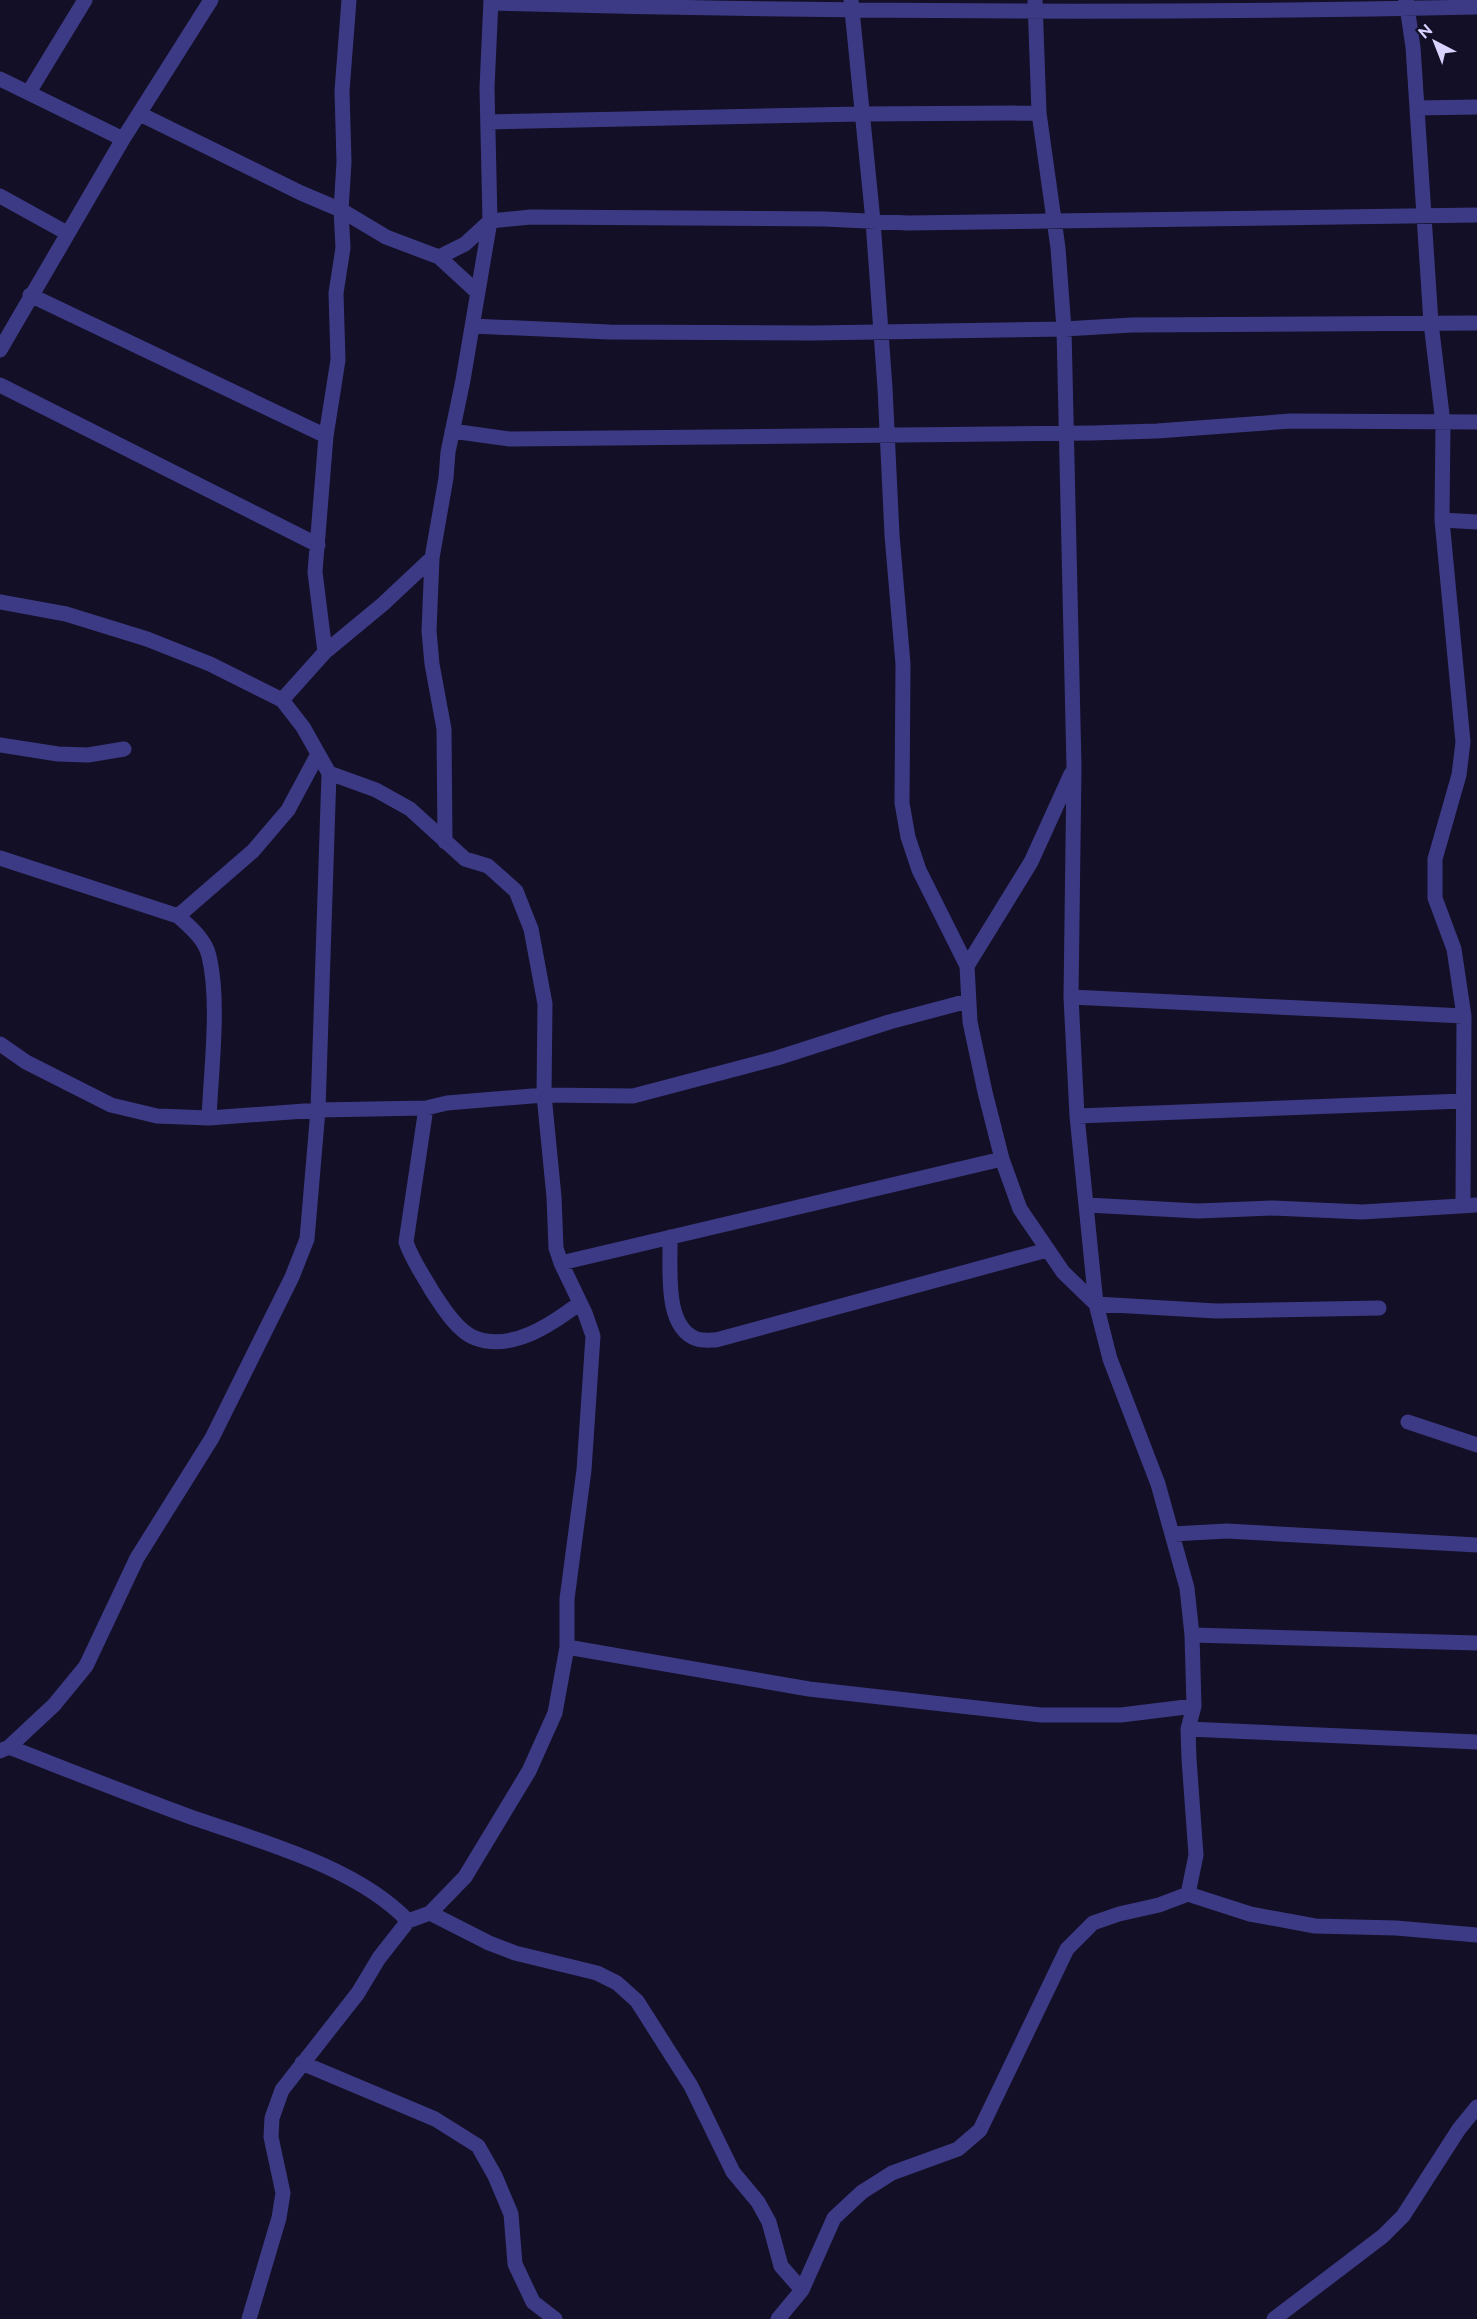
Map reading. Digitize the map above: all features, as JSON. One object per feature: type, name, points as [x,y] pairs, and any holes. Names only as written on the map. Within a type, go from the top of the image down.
[{"type":"street","points":[[29,92],[86,0]]},
{"type":"street","points":[[0,350],[123,139],[211,0]]},
{"type":"street","points":[[325,652],[315,572],[326,436],[338,360],[336,292],[343,248],[342,91],[349,0]]},
{"type":"street","points":[[445,842],[444,729],[432,664],[429,631],[432,558],[452,431],[490,221],[488,122],[491,1],[1036,6],[1407,4],[1477,7]]},
{"type":"street","points":[[1087,1205],[1198,1211],[1273,1208],[1362,1212],[1470,1205],[1464,1101],[1464,1016],[1454,949],[1434,898],[1435,860],[1459,775],[1463,742],[1442,520],[1443,423],[1431,323],[1413,47],[1407,4]]},
{"type":"street","points":[[851,5],[873,221],[888,434],[892,535],[903,664],[902,803],[908,837],[919,870],[967,966],[968,1001],[985,1092],[1002,1159],[1020,1209],[1063,1272],[1096,1304],[1216,1311],[1378,1308]]},
{"type":"street","points":[[1036,6],[1039,114],[1054,220],[1064,329],[1074,767],[1071,998],[1077,1116],[1096,1304],[1110,1359],[1158,1484],[1187,1588],[1192,1635],[1194,1706],[1188,1729],[1196,1855],[1188,1894]]},
{"type":"street","points":[[0,79],[123,139]]},
{"type":"street","points":[[1417,108],[1477,107]]},
{"type":"street","points":[[140,114],[301,193],[341,210],[386,237],[439,257],[477,292]]},
{"type":"street","points":[[488,122],[861,114],[1039,114]]},
{"type":"street","points":[[0,196],[67,233]]},
{"type":"street","points":[[439,257],[465,244],[490,221],[531,217],[908,223],[1477,215]]},
{"type":"street","points":[[30,295],[326,436]]},
{"type":"street","points":[[472,326],[609,332],[881,332],[1064,329],[1132,325],[1477,323]]},
{"type":"street","points":[[0,385],[318,545]]},
{"type":"street","points":[[452,431],[510,439],[1157,431],[1291,421],[1477,422]]},
{"type":"street","points":[[1442,520],[1477,522]]},
{"type":"street","points":[[282,700],[325,652],[383,604],[432,558]]},
{"type":"street","points":[[0,602],[66,614],[147,639],[210,664],[282,700],[303,727],[329,773],[318,1110],[307,1239],[292,1277],[255,1355],[212,1438],[137,1558],[86,1666],[54,1705],[4,1749],[313,1862],[367,1888],[393,1905],[408,1921]]},
{"type":"street","points":[[0,745],[58,754],[88,755],[124,749]]},
{"type":"street","points":[[178,916],[253,851],[281,819],[318,754]]},
{"type":"street","points":[[967,966],[1031,862],[1074,767]]},
{"type":"street","points":[[249,2319],[279,2218],[283,2193],[271,2137],[272,2118],[282,2090],[358,1993],[379,1958],[408,1921],[430,1913],[465,1877],[529,1771],[555,1713],[567,1647],[567,1599],[584,1470],[592,1336],[580,1303],[561,1263],[554,1236],[554,1197],[544,1095],[545,1004],[531,929],[516,891],[488,866],[465,859],[410,809],[376,790],[329,773]]},
{"type":"street","points":[[0,858],[178,916],[198,935],[208,954],[214,1005],[209,1118]]},
{"type":"street","points":[[1071,998],[1464,1016]]},
{"type":"street","points":[[0,1044],[26,1062],[111,1105],[157,1116],[209,1118],[318,1110],[426,1108],[447,1103],[544,1095],[633,1096],[777,1058],[889,1022],[968,1001]]},
{"type":"street","points":[[1077,1116],[1464,1101]]},
{"type":"street","points":[[426,1108],[406,1242],[411,1255],[439,1301],[460,1328],[475,1338],[501,1342],[525,1336],[555,1322],[580,1303]]},
{"type":"street","points":[[561,1263],[1002,1159]]},
{"type":"street","points":[[670,1237],[673,1311],[681,1328],[698,1339],[716,1340],[1047,1250]]},
{"type":"street","points":[[1408,1422],[1477,1444]]},
{"type":"street","points":[[1173,1534],[1227,1531],[1477,1545]]},
{"type":"street","points":[[1192,1635],[1477,1643]]},
{"type":"street","points":[[567,1647],[809,1689],[1041,1715],[1121,1716],[1194,1706]]},
{"type":"street","points":[[1188,1729],[1477,1742]]},
{"type":"street","points":[[778,2319],[802,2290],[834,2218],[862,2192],[892,2173],[958,2149],[980,2130],[1067,1949],[1093,1923],[1188,1894],[1250,1914],[1314,1926],[1396,1928],[1477,1935]]},
{"type":"street","points":[[430,1913],[489,1943],[515,1953],[597,1973],[617,1983],[637,2001],[692,2086],[733,2172],[758,2202],[769,2222],[780,2266],[802,2290]]},
{"type":"street","points":[[302,2063],[435,2119],[478,2146],[495,2176],[511,2214],[515,2264],[532,2302],[555,2319]]},
{"type":"street","points":[[1274,2319],[1374,2243],[1403,2216],[1459,2129],[1477,2108]]}]
